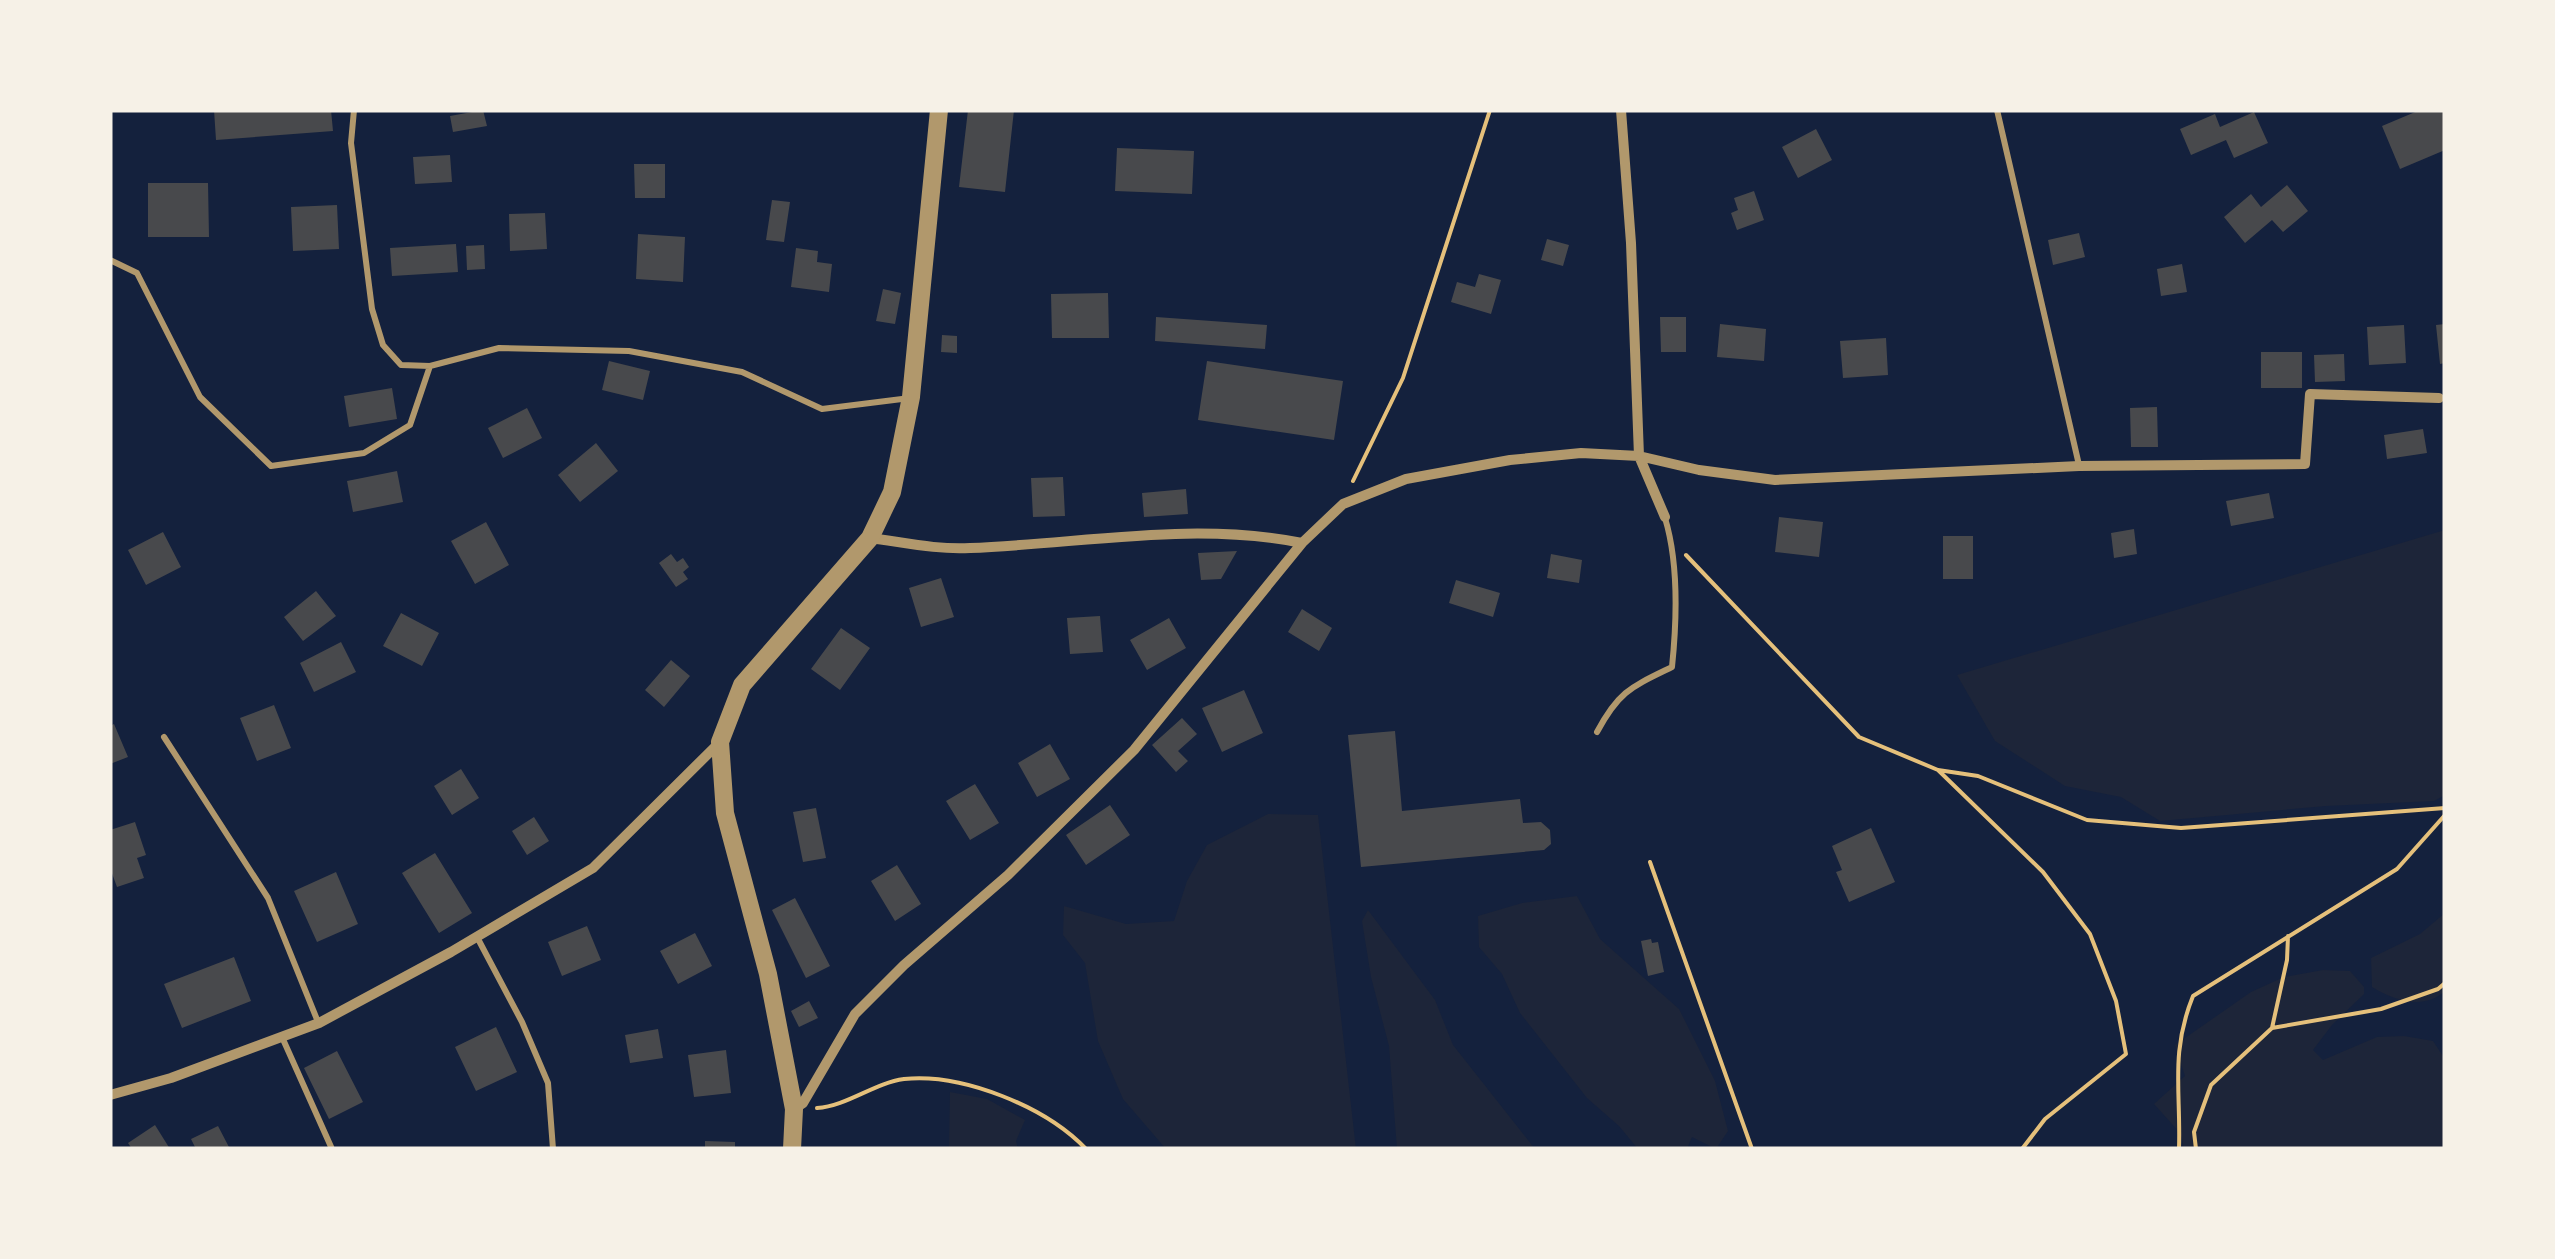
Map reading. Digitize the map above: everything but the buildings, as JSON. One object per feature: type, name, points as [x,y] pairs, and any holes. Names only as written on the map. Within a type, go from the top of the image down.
[{"type":"street","points":[[110,1095],[171,1078],[319,1023],[476,936],[593,868],[720,742],[742,685],[870,538],[892,492],[911,398],[939,110]]},
{"type":"street","points":[[1621,110],[1631,243],[1639,456],[1665,517]]},
{"type":"street","points":[[798,1106],[855,1014],[904,965],[1008,875],[1134,750],[1302,543],[1343,504],[1406,479],[1510,460],[1582,453],[1639,456],[1699,470],[1775,480],[2079,466],[2306,464],[2310,394],[2439,398]]},
{"type":"street","points":[[870,538],[964,549],[1180,534],[1259,534],[1302,543]]},
{"type":"street","points":[[720,742],[725,812],[798,1106],[792,1149]]},
{"type":"lane","points":[[354,110],[351,143],[372,309],[382,345],[401,365],[430,366],[499,348],[629,350],[742,372],[822,409],[911,398]]},
{"type":"lane","points":[[1997,110],[2079,466]]},
{"type":"lane","points":[[110,260],[137,273],[200,397],[271,466],[364,454],[410,426],[430,366]]},
{"type":"lane","points":[[1596,732],[1603,716],[1624,690],[1672,667],[1672,541],[1665,517]]},
{"type":"lane","points":[[164,737],[268,898],[319,1023]]},
{"type":"lane","points":[[476,936],[522,1022],[548,1082],[553,1149]]},
{"type":"lane","points":[[282,1037],[332,1149]]},
{"type":"path","points":[[1343,504],[1403,378],[1490,110]]},
{"type":"path","points":[[1672,541],[1859,737],[1938,770],[1978,776],[2087,820],[2181,828],[2445,811]]},
{"type":"path","points":[[1938,770],[2043,872],[2090,934],[2116,1001],[2126,1054],[2046,1119],[2022,1149]]},
{"type":"path","points":[[2179,1149],[2176,1066],[2181,1026],[2193,996],[2397,869],[2445,811]]},
{"type":"path","points":[[1650,862],[1752,1149]]},
{"type":"path","points":[[2272,1028],[2287,960],[2288,936]]},
{"type":"path","points":[[2196,1149],[2194,1132],[2211,1085],[2272,1028],[2381,1009],[2445,984]]},
{"type":"path","points":[[798,1106],[820,1109],[902,1079],[956,1080],[1031,1109],[1073,1135],[1086,1149]]},
{"type":"shaded area","points":[[2445,530],[2445,795],[2434,801],[2160,821],[2121,797],[2065,786],[1995,741],[1957,675]]},
{"type":"shaded area","points":[[1268,814],[1318,815],[1356,1149],[1166,1149],[1123,1099],[1098,1041],[1085,963],[1063,935],[1064,906],[1126,924],[1174,921],[1187,881],[1207,845]]},
{"type":"shaded area","points":[[1577,896],[1600,939],[1679,1009],[1715,1081],[1728,1131],[1716,1149],[1692,1137],[1687,1149],[1638,1149],[1587,1098],[1520,1013],[1502,974],[1479,947],[1478,916],[1522,903]]},
{"type":"shaded area","points":[[1368,910],[1435,1000],[1453,1045],[1535,1149],[1397,1149],[1389,1046],[1371,977],[1362,921]]},
{"type":"shaded area","points":[[2445,913],[2445,991],[2418,1002],[2399,999],[2372,987],[2371,958],[2420,934]]},
{"type":"shaded area","points":[[2323,970],[2350,971],[2364,987],[2364,994],[2313,1050],[2323,1060],[2377,1037],[2433,1041],[2445,1059],[2445,1149],[2184,1149],[2181,1134],[2154,1104],[2185,1076],[2175,1045],[2251,992],[2284,977]]},
{"type":"shaded area","points":[[950,1092],[987,1099],[1025,1120],[1016,1141],[1018,1149],[949,1149]]}]
